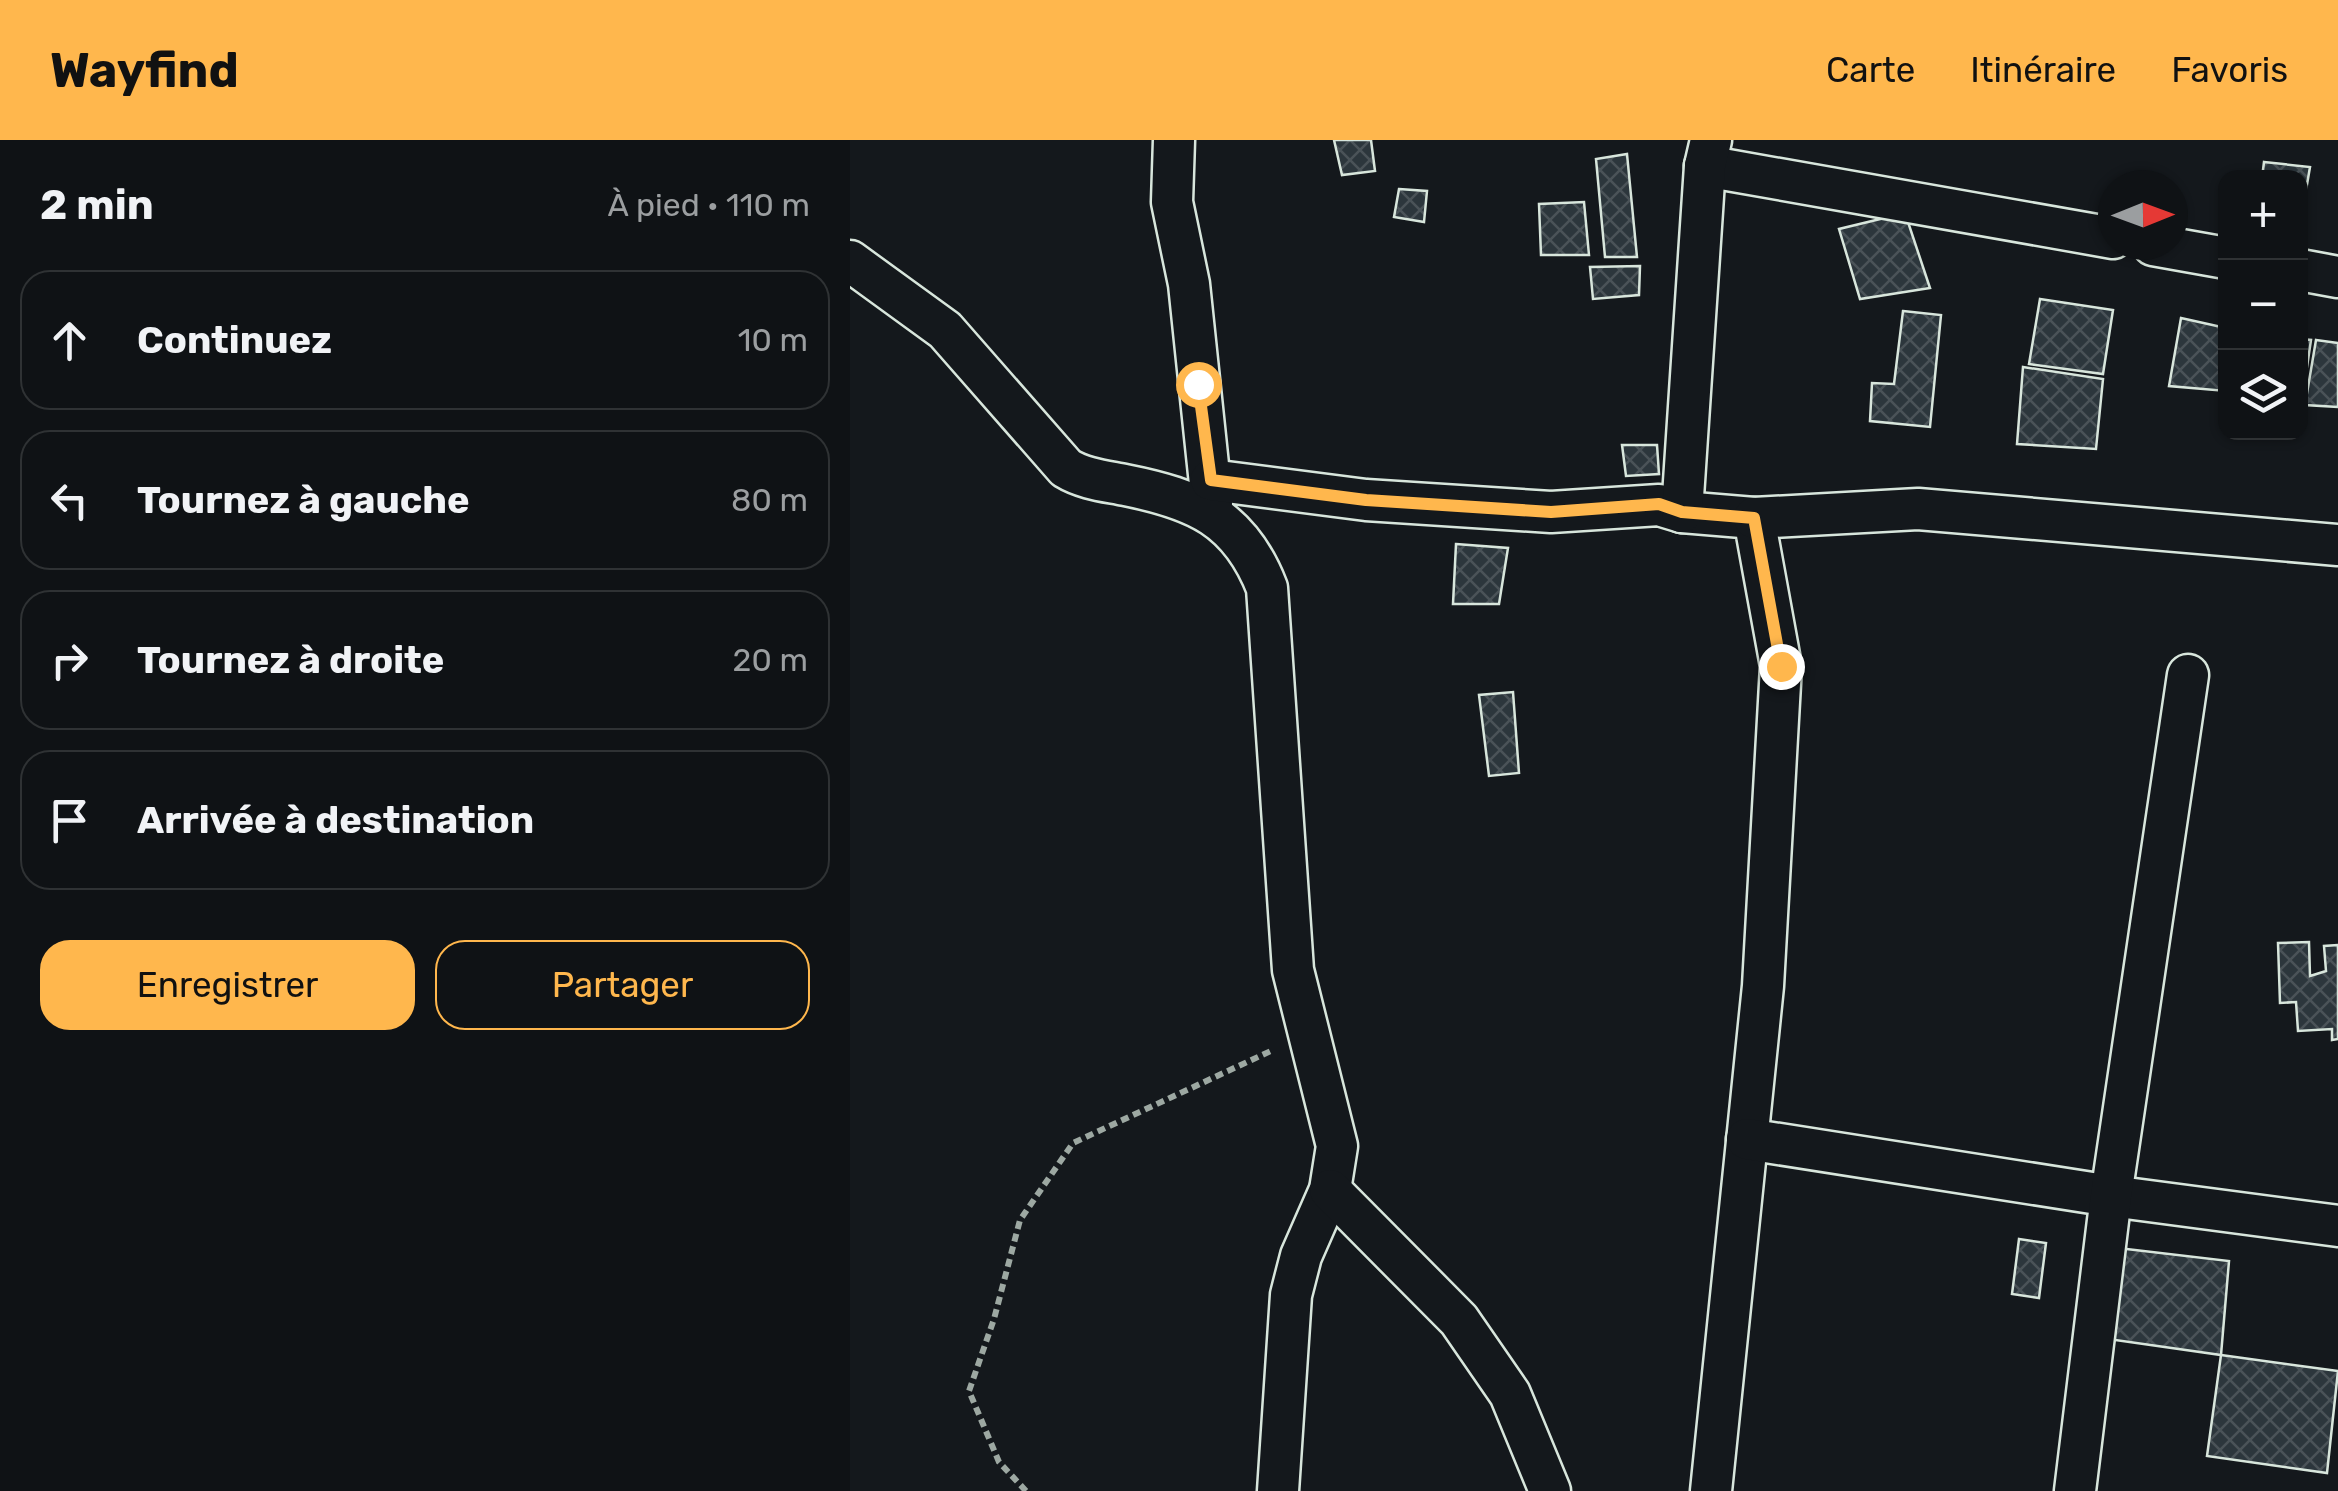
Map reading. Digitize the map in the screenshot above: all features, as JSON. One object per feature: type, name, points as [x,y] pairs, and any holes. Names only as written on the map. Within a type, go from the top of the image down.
[{"type":"street","points":[[1174,140],[1172,202],[1189,284],[1212,496],[1254,554],[1267,588],[1294,970],[1336,1146],[1330,1190],[1301,1256],[1292,1295],[1278,1491]]},
{"type":"street","points":[[1682,512],[1708,153],[2098,235]]},
{"type":"street","points":[[2188,251],[2218,257]]},
{"type":"street","points":[[850,261],[945,330],[1066,468],[1079,476],[1156,491],[1551,512],[1659,504],[1682,512],[1754,518],[1918,509],[2338,545]]},
{"type":"street","points":[[2308,271],[2338,277]]},
{"type":"street","points":[[1711,1491],[1763,986],[1781,666],[1754,518]]},
{"type":"street","points":[[2075,1491],[2110,1196],[2188,676]]},
{"type":"street","points":[[1747,1138],[2110,1196],[2338,1226]]},
{"type":"street","points":[[1330,1190],[1459,1320],[1510,1394],[1550,1491]]},
{"type":"path","points":[[1026,1491],[1000,1462],[969,1390],[1020,1220],[1073,1143],[1310,1032]]},
{"type":"building","points":[[1334,140],[1371,140],[1375,171],[1342,175]]},
{"type":"building","points":[[1627,154],[1637,257],[1605,257],[1596,159]]},
{"type":"building","points":[[2264,162],[2310,167],[2308,179],[2308,170],[2263,170]]},
{"type":"building","points":[[1399,189],[1427,191],[1424,222],[1394,217]]},
{"type":"building","points":[[1584,202],[1589,255],[1541,255],[1539,204]]},
{"type":"building","points":[[1905,213],[1930,288],[1860,299],[1839,229]]},
{"type":"building","points":[[1640,266],[1639,295],[1593,299],[1590,267]]},
{"type":"building","points":[[2040,299],[2113,310],[2103,374],[2029,364]]},
{"type":"building","points":[[1903,311],[1941,315],[1930,427],[1870,421],[1872,383],[1894,384]]},
{"type":"building","points":[[2181,318],[2218,326],[2218,390],[2169,386]]},
{"type":"building","points":[[2316,340],[2338,343],[2338,407],[2308,405]]},
{"type":"building","points":[[2023,367],[2103,379],[2096,449],[2017,444]]},
{"type":"building","points":[[1622,445],[1657,445],[1659,474],[1626,476]]},
{"type":"building","points":[[1456,544],[1508,548],[1499,604],[1453,604]]},
{"type":"building","points":[[1513,692],[1519,773],[1489,776],[1479,695]]},
{"type":"building","points":[[2309,942],[2310,976],[2326,971],[2324,946],[2338,945],[2338,1039],[2332,1040],[2332,1029],[2298,1031],[2296,1002],[2280,1003],[2278,943]]},
{"type":"building","points":[[2019,1239],[2046,1243],[2039,1298],[2012,1294]]},
{"type":"building","points":[[2118,1248],[2229,1261],[2221,1355],[2108,1339]]},
{"type":"building","points":[[2221,1355],[2338,1371],[2327,1473],[2207,1456]]},
{"type":"route","points":[[1198,384],[1211,480],[1366,500],[1551,512],[1659,504],[1682,512],[1754,518],[1781,666]]}]
